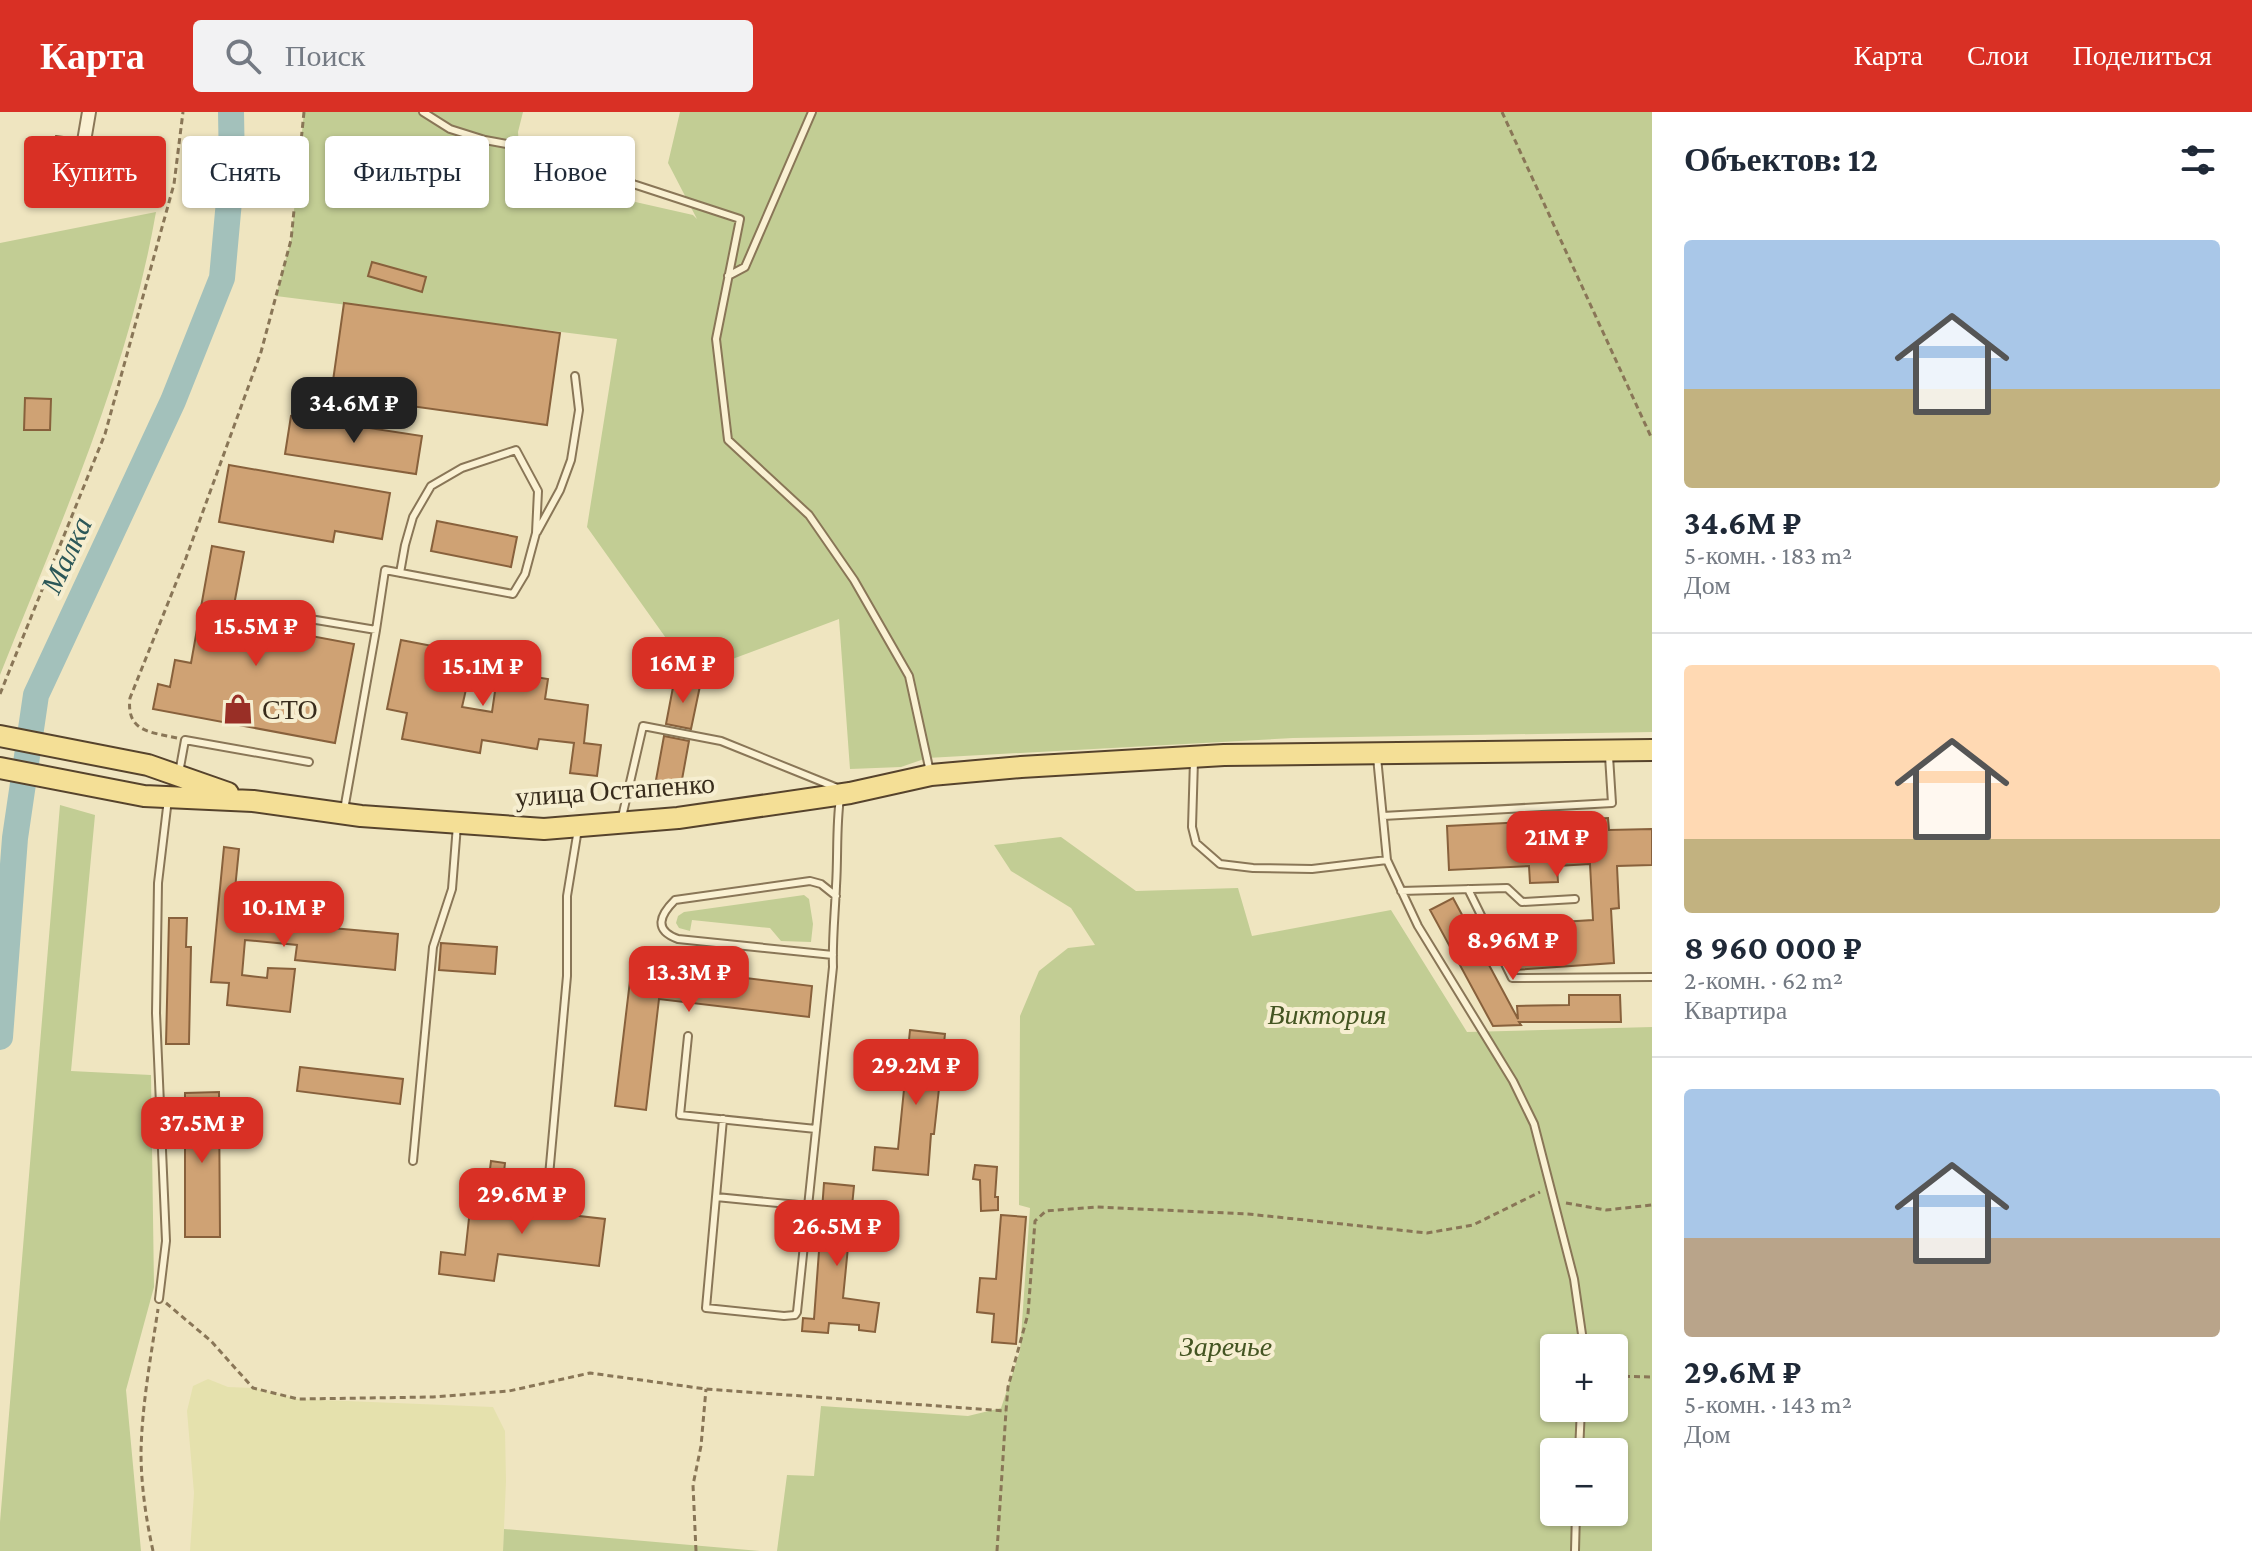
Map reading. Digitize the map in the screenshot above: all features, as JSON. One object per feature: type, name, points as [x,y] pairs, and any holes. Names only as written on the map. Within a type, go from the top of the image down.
[{"type":"main road","name":"улица Остапенко","points":[[0,736],[148,765],[253,801]]},
{"type":"main road","name":"улица Остапенко","points":[[0,768],[144,796],[253,801],[344,814],[544,829],[678,818],[845,794],[931,775],[1021,767],[1194,757],[1652,750]]},
{"type":"street","points":[[85,136],[89,112]]},
{"type":"lane","points":[[423,112],[450,129],[485,140],[609,163],[633,184],[740,219],[716,339],[728,440],[809,515],[854,580],[909,676],[931,775]]},
{"type":"lane","points":[[728,276],[745,267],[812,112]]},
{"type":"lane","points":[[536,533],[560,490],[571,460],[579,410],[575,376]]},
{"type":"lane","points":[[344,814],[385,570],[400,573],[513,594],[525,574],[536,533],[538,491],[516,450],[462,468],[431,486],[413,517],[400,573]]},
{"type":"lane","points":[[250,609],[376,630]]},
{"type":"lane","points":[[621,823],[643,726],[721,741],[845,794],[836,830],[833,955],[809,1206],[795,1315],[706,1308],[723,1119]]},
{"type":"lane","points":[[178,775],[185,740],[309,762]]},
{"type":"lane","points":[[1383,816],[1612,803],[1609,751]]},
{"type":"lane","points":[[1377,754],[1387,860],[1418,926],[1513,1081],[1534,1124],[1574,1279],[1582,1334]]},
{"type":"lane","points":[[1194,757],[1192,827],[1196,843],[1220,864],[1312,869],[1387,860]]},
{"type":"lane","points":[[159,1299],[166,1241],[156,1013],[158,883],[168,797]]},
{"type":"lane","points":[[413,1161],[433,947],[452,889],[458,823]]},
{"type":"lane","points":[[549,1176],[567,976],[567,896],[578,826]]},
{"type":"lane","points":[[833,955],[678,939],[666,935],[662,926],[663,913],[675,900],[810,881],[821,884],[836,896]]},
{"type":"lane","points":[[1401,891],[1507,888],[1522,902],[1575,899]]},
{"type":"lane","points":[[1468,889],[1512,978],[1652,977]]},
{"type":"lane","points":[[688,1036],[680,1115],[816,1129]]},
{"type":"lane","points":[[716,1197],[809,1206]]},
{"type":"lane","points":[[1575,1551],[1576,1526]]},
{"type":"path","points":[[0,694],[105,434],[174,184],[183,112]]},
{"type":"path","points":[[185,740],[159,735],[136,725],[128,713],[130,698],[186,558],[261,352],[291,240],[304,112]]},
{"type":"path","points":[[1502,112],[1652,439]]},
{"type":"path","points":[[997,1551],[1008,1387],[1028,1314],[1035,1221],[1046,1211],[1096,1207],[1248,1214],[1427,1233],[1473,1225],[1551,1187]]},
{"type":"path","points":[[1555,1201],[1606,1210],[1652,1205]]},
{"type":"path","points":[[159,1299],[211,1341],[253,1388],[298,1399],[433,1397],[509,1391],[590,1373],[706,1389],[1006,1411]]},
{"type":"path","points":[[153,1551],[146,1517],[141,1453],[159,1299]]},
{"type":"path","points":[[1628,1376],[1652,1377]]},
{"type":"path","points":[[696,1551],[693,1485],[701,1446],[706,1389]]},
{"type":"shaded area","points":[[208,1379],[228,1387],[253,1388],[298,1399],[493,1407],[505,1431],[503,1551],[190,1551],[194,1493],[187,1411],[193,1386]]},
{"type":"green space","points":[[304,112],[523,112],[518,136],[505,136],[505,208],[635,208],[635,202],[693,215],[697,219],[668,163],[680,112],[1652,112],[1652,732],[1293,738],[927,758],[901,767],[850,769],[839,619],[719,664],[700,686],[587,527],[617,339],[276,296],[291,240],[294,208],[309,208],[309,136],[302,136]]},
{"type":"green space","points":[[156,212],[144,272],[110,389],[68,505],[0,675],[0,243]]},
{"type":"green space","points":[[60,805],[95,815],[71,1071],[151,1075],[154,1287],[126,1390],[141,1551],[0,1551]]},
{"type":"green space","name":"Заречье","points":[[1061,837],[1136,891],[1238,888],[1252,936],[1391,910],[1467,1032],[1652,1027],[1652,1551],[777,1551],[787,1475],[814,1476],[821,1406],[968,1416],[1001,1408],[1020,1351],[1030,1208],[1019,1205],[1020,1016],[1039,971],[1068,948],[1095,945],[1071,908],[1011,871],[994,845]]},
{"type":"green space","points":[[804,895],[809,899],[813,924],[811,942],[781,941],[770,928],[692,920],[690,931],[679,928],[676,923],[678,916],[684,912]]},
{"type":"green space","points":[[504,1529],[760,1551],[503,1551]]},
{"type":"building","points":[[372,262],[426,277],[422,292],[368,276]]},
{"type":"building","points":[[344,303],[560,333],[547,425],[331,395]]},
{"type":"building","points":[[25,398],[51,399],[50,430],[24,430]]},
{"type":"building","points":[[291,416],[422,436],[416,474],[285,454]]},
{"type":"building","points":[[229,465],[390,493],[382,539],[335,531],[333,542],[219,522]]},
{"type":"building","points":[[437,521],[517,537],[511,567],[431,551]]},
{"type":"building","points":[[212,546],[244,552],[231,621],[354,644],[335,743],[153,709],[158,684],[170,687],[175,660],[191,663]]},
{"type":"building","points":[[401,640],[474,654],[462,707],[492,712],[498,671],[548,679],[545,699],[588,705],[584,743],[601,745],[597,776],[570,773],[574,743],[539,739],[537,749],[482,740],[480,753],[402,739],[407,713],[387,709]]},
{"type":"building","points":[[674,682],[700,686],[691,729],[666,724]]},
{"type":"building","points":[[664,736],[689,741],[681,785],[656,780]]},
{"type":"building","points":[[1608,818],[1609,830],[1652,829],[1652,865],[1617,866],[1619,908],[1611,909],[1614,963],[1515,970],[1511,925],[1593,920],[1590,864],[1557,866],[1558,882],[1530,883],[1529,866],[1449,870],[1447,826]]},
{"type":"building","points":[[224,847],[239,849],[232,919],[398,934],[395,970],[295,960],[297,945],[245,940],[242,975],[267,978],[268,968],[295,969],[290,1012],[227,1005],[229,983],[211,982]]},
{"type":"building","points":[[1453,898],[1518,1019],[1517,1006],[1569,1005],[1569,995],[1620,995],[1621,1022],[1519,1022],[1521,1025],[1493,1026],[1430,910]]},
{"type":"building","points":[[169,918],[187,918],[186,947],[191,947],[189,1044],[166,1044]]},
{"type":"building","points":[[441,943],[497,947],[495,974],[439,970]]},
{"type":"building","points":[[632,964],[812,986],[809,1017],[659,999],[646,1110],[615,1106]]},
{"type":"building","points":[[910,1030],[945,1034],[928,1175],[873,1170],[875,1147],[898,1149]]},
{"type":"building","points":[[300,1067],[403,1079],[400,1104],[297,1091]]},
{"type":"building","points":[[219,1092],[220,1237],[185,1237],[185,1093]]},
{"type":"building","points":[[491,1161],[505,1163],[500,1207],[605,1219],[599,1266],[498,1254],[494,1281],[439,1274],[441,1252],[465,1255],[470,1209],[485,1210]]},
{"type":"building","points":[[975,1165],[997,1167],[995,1197],[998,1197],[998,1210],[981,1211],[980,1180],[973,1179]]},
{"type":"building","points":[[824,1183],[854,1186],[843,1298],[879,1303],[875,1332],[859,1330],[859,1325],[829,1323],[828,1333],[802,1331],[803,1318],[814,1319]]},
{"type":"building","points":[[1001,1215],[1026,1217],[1016,1344],[992,1342],[994,1314],[977,1312],[980,1278],[996,1279]]},
{"type":"waterway","name":"Малка","points":[[0,1037],[15,838],[36,695],[173,401],[222,278],[232,168],[231,112]]},
{"type":"place","name":"СТО","points":[[238,709]]},
{"type":"park label","name":"Виктория","points":[[1327,1014]]}]
